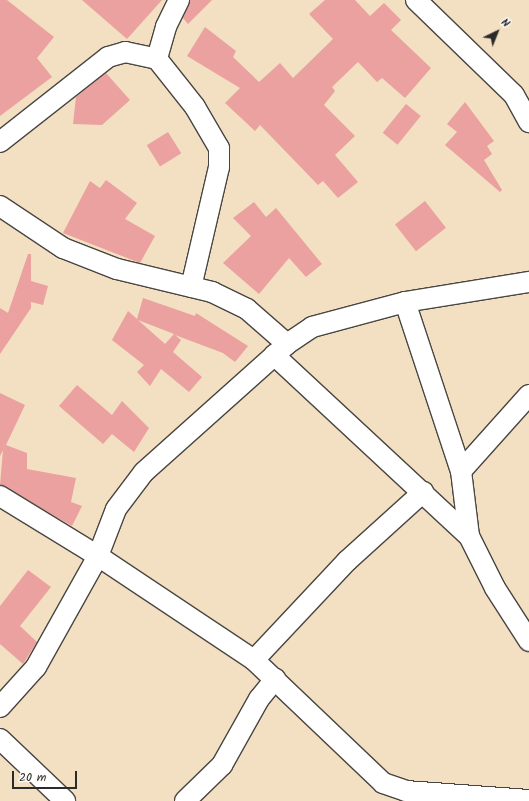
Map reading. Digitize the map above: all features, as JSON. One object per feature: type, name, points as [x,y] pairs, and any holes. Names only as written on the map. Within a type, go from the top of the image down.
[{"type":"street","points":[[157,59],[166,28],[179,0]]},
{"type":"street","points":[[416,0],[514,95],[529,122]]},
{"type":"street","points":[[0,142],[108,57],[125,52],[157,59],[195,107],[219,148],[219,167],[191,287]]},
{"type":"street","points":[[0,206],[63,248],[117,269],[212,292],[247,309],[280,350],[469,536]]},
{"type":"street","points":[[0,707],[36,667],[98,556],[116,509],[144,472],[280,350],[312,327],[405,302],[529,282]]},
{"type":"street","points":[[405,302],[461,471],[469,536],[495,588],[529,641]]},
{"type":"street","points":[[461,471],[529,395]]},
{"type":"street","points":[[254,660],[347,561],[423,492]]},
{"type":"street","points":[[0,496],[98,556],[254,660],[383,783],[406,791],[529,800]]},
{"type":"street","points":[[185,801],[222,765],[259,699],[275,679]]},
{"type":"street","points":[[0,739],[65,801]]},
{"type":"building","points":[[0,0],[7,0],[54,37],[37,58],[52,77],[0,116]]},
{"type":"building","points":[[82,0],[162,0],[127,39]]},
{"type":"building","points":[[190,0],[212,0],[188,24],[183,18]]},
{"type":"building","points":[[325,0],[355,0],[370,16],[384,3],[401,20],[391,30],[431,68],[405,98],[382,78],[377,82],[358,62],[332,87],[335,91],[324,105],[355,136],[335,155],[358,182],[338,198],[323,181],[318,185],[260,125],[255,131],[225,103],[240,88],[187,56],[205,27],[236,51],[233,57],[259,82],[280,63],[293,78],[333,39],[309,14]]},
{"type":"building","points":[[106,73],[130,100],[102,125],[73,124],[76,97]]},
{"type":"building","points":[[465,102],[494,141],[487,146],[492,154],[484,160],[502,190],[500,192],[445,145],[457,132],[447,124]]},
{"type":"building","points":[[406,104],[421,116],[397,145],[383,133]]},
{"type":"building","points":[[168,132],[181,153],[160,166],[147,145]]},
{"type":"building","points":[[106,180],[137,203],[125,219],[155,236],[140,263],[63,233],[90,181],[100,188]]},
{"type":"building","points":[[425,201],[446,228],[416,251],[395,224]]},
{"type":"building","points":[[254,202],[266,217],[276,208],[322,264],[306,277],[289,258],[259,294],[223,263],[251,236],[233,218]]},
{"type":"building","points":[[28,254],[31,254],[31,281],[48,286],[43,305],[31,302],[31,308],[0,354],[0,308],[8,313]]},
{"type":"building","points":[[143,298],[195,316],[196,313],[248,346],[235,362],[223,353],[175,335],[181,340],[173,352],[202,377],[189,392],[161,369],[150,386],[137,372],[144,365],[112,340],[128,311],[137,319]],"holes":[[[138,320],[174,334],[165,344]]]},
{"type":"building","points":[[77,385],[112,415],[122,401],[149,428],[134,452],[112,434],[103,444],[59,406]]},
{"type":"building","points":[[0,393],[25,405],[6,445],[27,453],[27,469],[76,478],[71,502],[82,506],[72,526],[0,485],[3,450],[0,456]]},
{"type":"building","points":[[28,570],[51,587],[20,626],[37,642],[23,664],[0,644],[0,606]]}]
